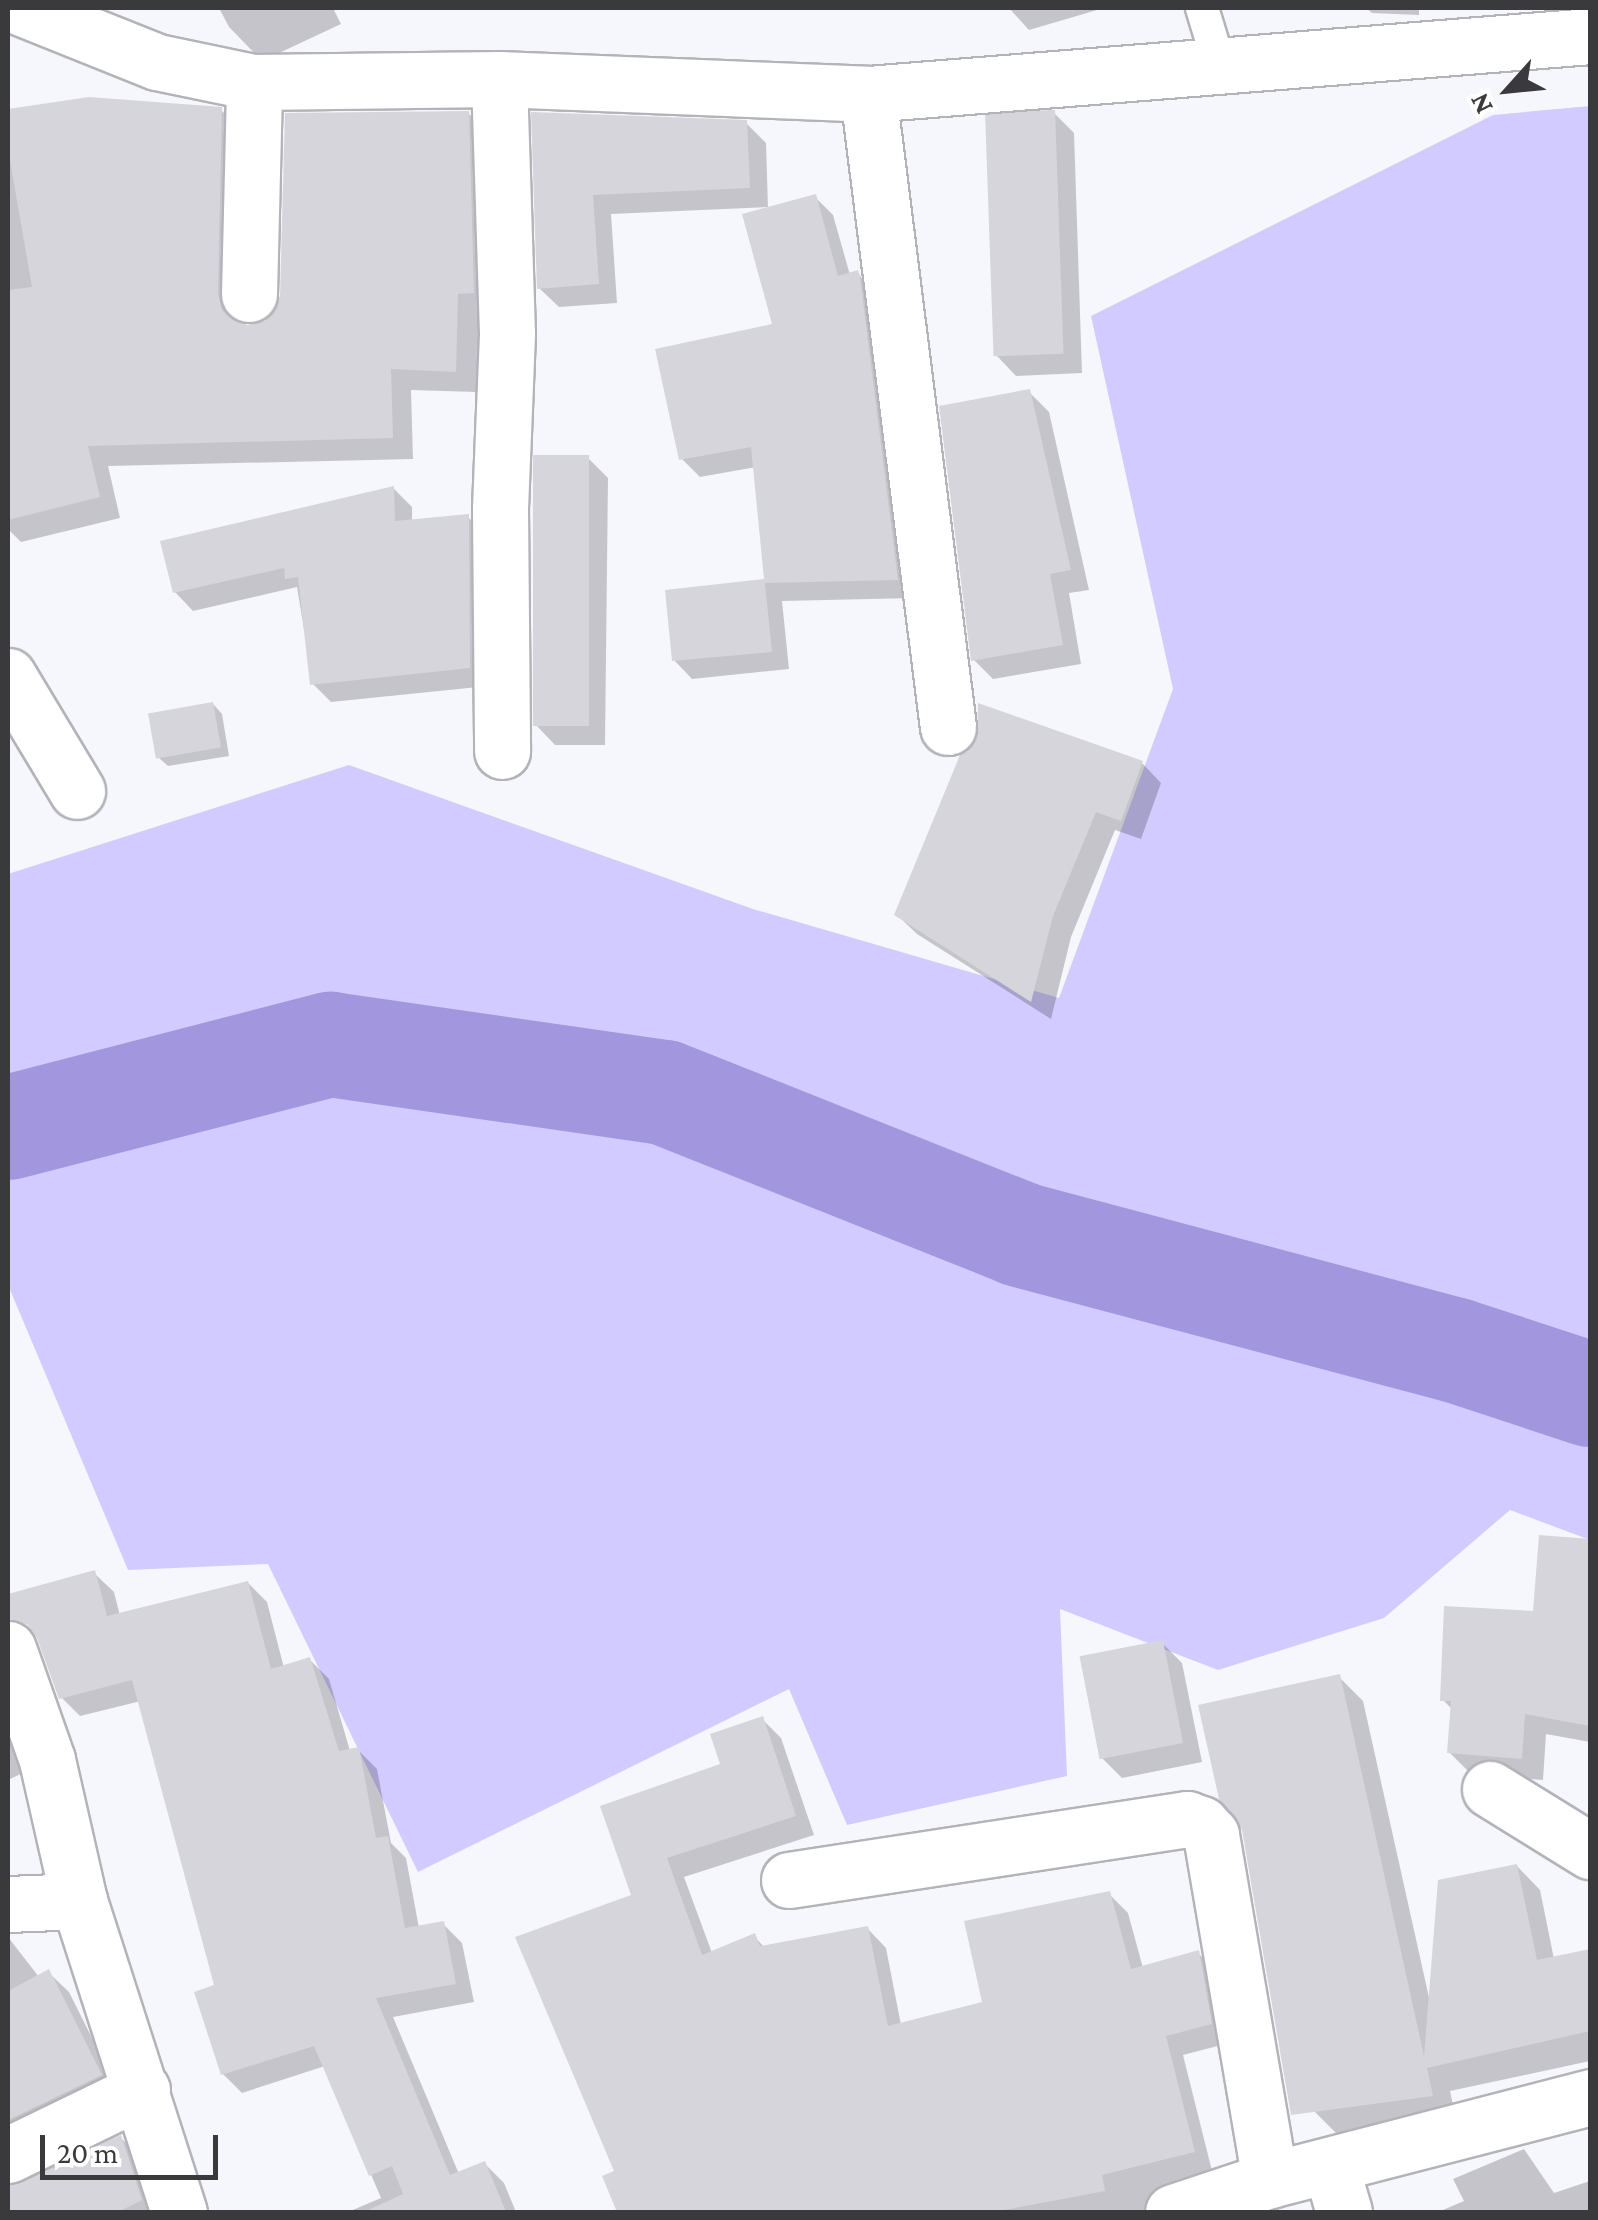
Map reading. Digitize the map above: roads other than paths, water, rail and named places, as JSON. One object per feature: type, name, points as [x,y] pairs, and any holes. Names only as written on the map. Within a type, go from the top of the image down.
[{"type":"street","points":[[22,8],[157,62],[254,82],[498,79],[868,94],[1590,36]]},
{"type":"street","points":[[136,8],[157,62]]},
{"type":"street","points":[[498,79],[507,334],[500,509],[502,751]]},
{"type":"street","points":[[249,294],[254,82]]},
{"type":"street","points":[[868,94],[948,727]]},
{"type":"street","points":[[8,676],[77,791]]},
{"type":"street","points":[[8,1649],[47,1760],[79,1901],[179,2212]]},
{"type":"street","points":[[1490,1789],[1590,1851]]},
{"type":"street","points":[[788,1880],[1148,1824],[1201,1824],[1212,1835],[1270,2180]]},
{"type":"street","points":[[8,1904],[79,1901]]},
{"type":"street","points":[[8,2155],[142,2090]]},
{"type":"street","points":[[1173,2212],[1270,2180],[1337,2190],[1590,2097]]},
{"type":"lane","points":[[1202,8],[1220,64]]},
{"type":"waterway","points":[[8,1127],[330,1044],[664,1092],[1020,1234],[1456,1350],[1590,1394]]}]
